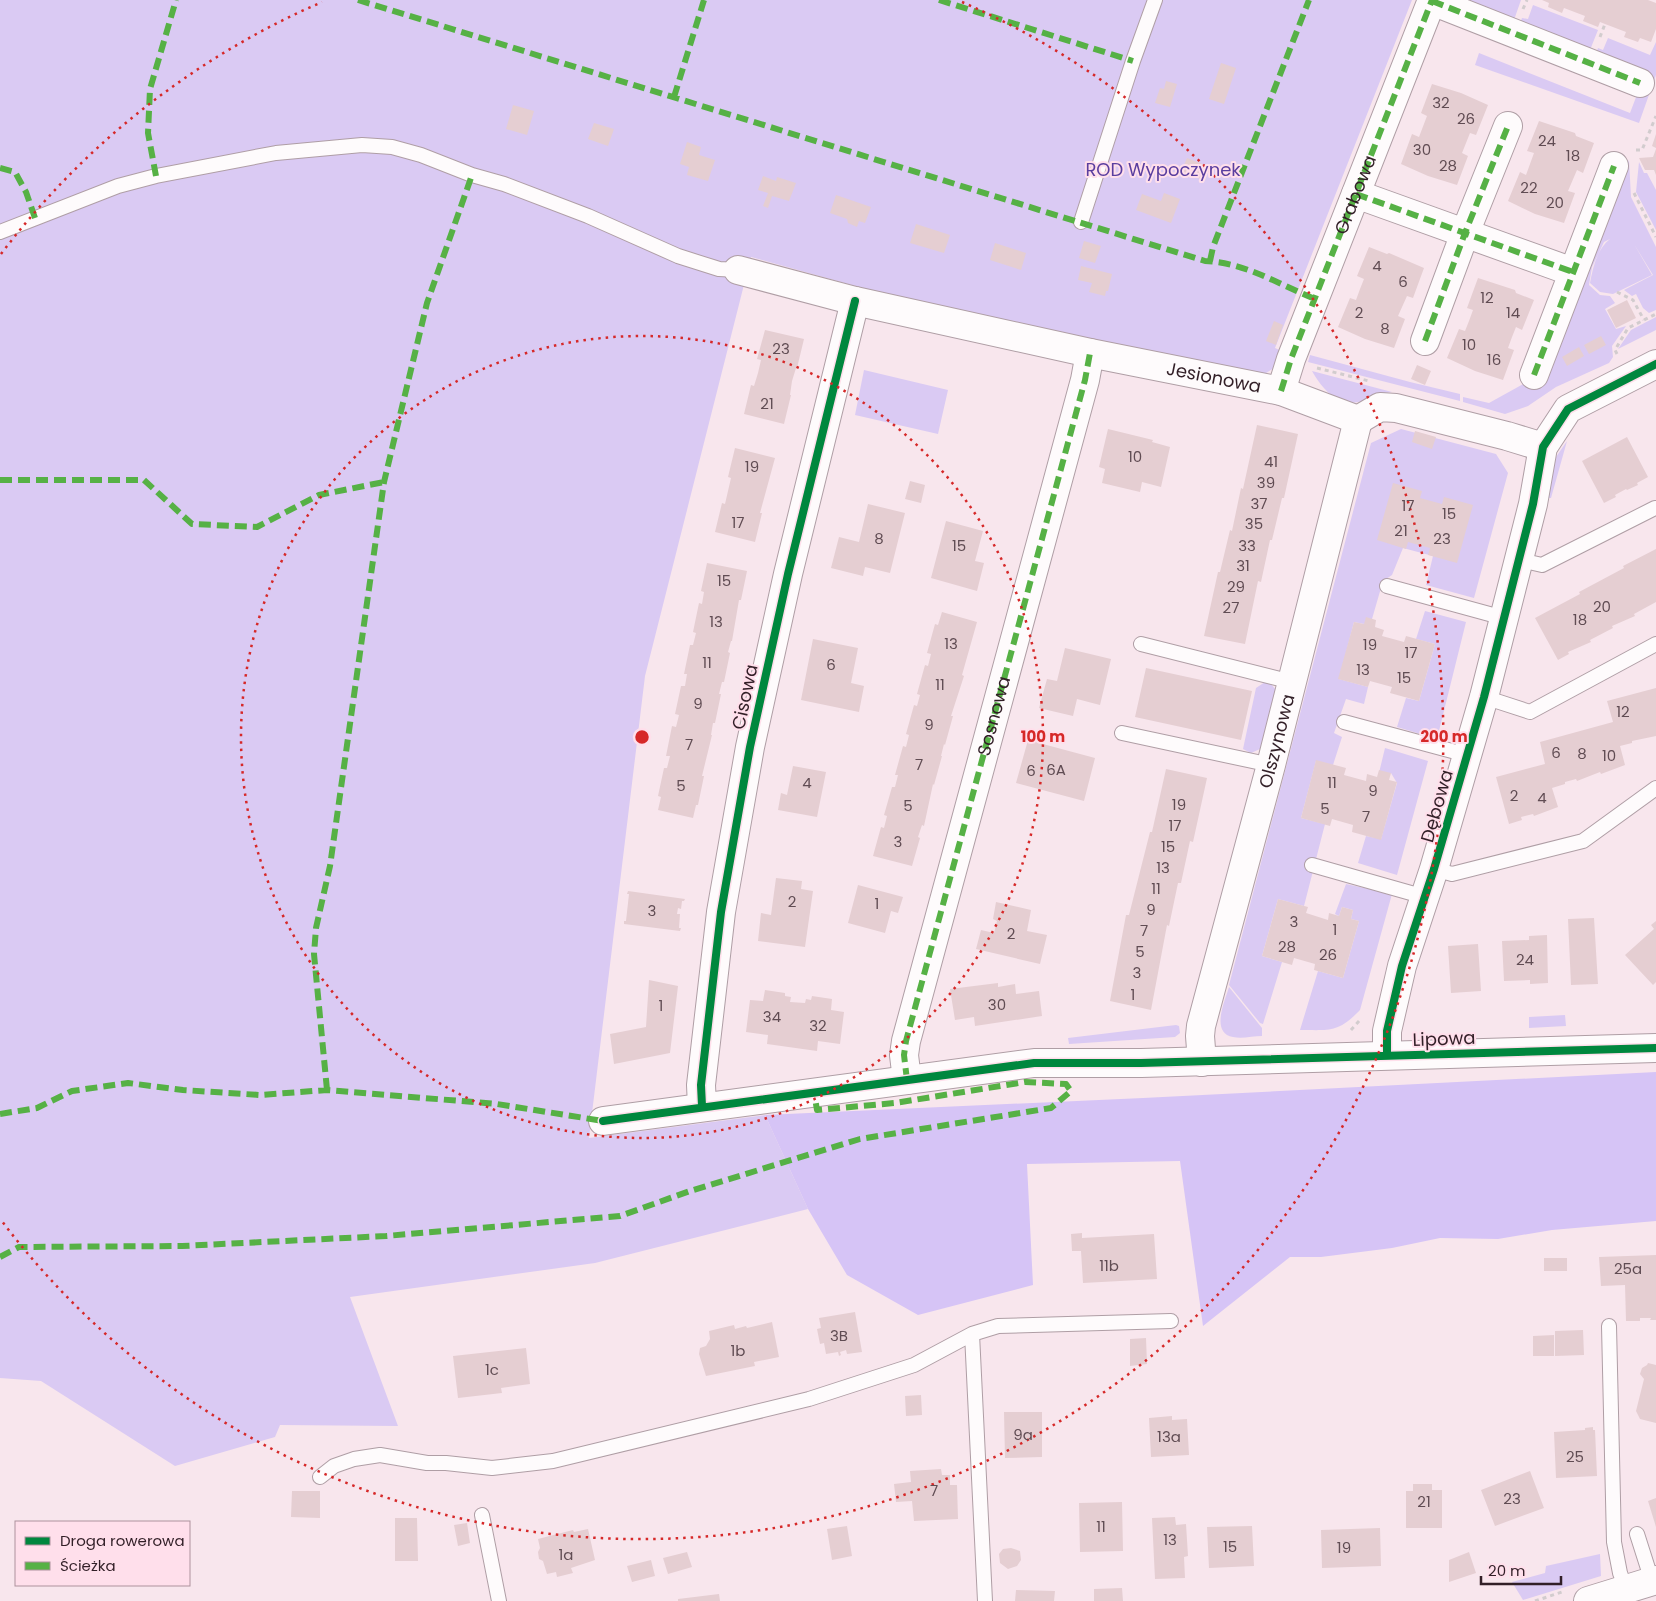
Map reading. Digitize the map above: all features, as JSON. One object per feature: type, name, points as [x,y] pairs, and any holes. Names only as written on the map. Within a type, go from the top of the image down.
[{"type":"street","points":[[1432,0],[1640,83]]},
{"type":"street","name":"Grabowa","points":[[1281,391],[1291,359],[1432,0]]},
{"type":"street","points":[[1425,341],[1465,233],[1508,126]]},
{"type":"street","points":[[1534,375],[1572,272],[1624,162]]},
{"type":"street","points":[[1356,194],[1572,272]]},
{"type":"street","name":"Jesionowa","points":[[738,270],[855,301],[1281,391],[1358,420]]},
{"type":"street","name":"Cisowa","points":[[702,1106],[701,1085],[721,912],[750,747],[788,574],[855,301]]},
{"type":"street","name":"Sosnowa","points":[[907,1080],[904,1054],[906,1041],[1085,380],[1090,352]]},
{"type":"street","points":[[1358,420],[1380,407],[1396,408],[1543,447],[1568,410],[1656,364]]},
{"type":"street","name":"Olszynowa","points":[[1202,1062],[1201,1026],[1271,765],[1358,420]]},
{"type":"street","name":"Dębowa","points":[[1387,1055],[1388,1031],[1402,966],[1434,868],[1484,696],[1520,560],[1533,504],[1543,447]]},
{"type":"street","name":"Lipowa","points":[[603,1121],[702,1106],[1034,1063],[1140,1064],[1656,1048]]},
{"type":"street","points":[[1588,1601],[1654,1580]]},
{"type":"lane","points":[[1081,222],[1133,61],[1155,0]]},
{"type":"lane","points":[[0,232],[118,186],[156,176],[276,153],[362,145],[392,147],[420,155],[472,175],[504,184],[579,213],[678,256],[719,268],[738,270]]},
{"type":"lane","points":[[1520,560],[1542,565],[1655,508]]},
{"type":"lane","points":[[1387,586],[1504,618]]},
{"type":"lane","points":[[1141,644],[1292,682]]},
{"type":"lane","points":[[1484,696],[1530,712],[1656,644]]},
{"type":"lane","points":[[1344,722],[1467,755]]},
{"type":"lane","points":[[1122,733],[1271,765]]},
{"type":"lane","points":[[1434,868],[1452,874],[1583,841],[1656,788]]},
{"type":"lane","points":[[1312,865],[1425,897]]},
{"type":"lane","points":[[320,1476],[334,1466],[354,1459],[380,1456],[492,1468],[553,1461],[809,1399],[914,1365],[972,1334],[998,1326],[1171,1321]]},
{"type":"lane","points":[[1609,1326],[1614,1542],[1620,1573],[1626,1589]]},
{"type":"lane","points":[[972,1334],[985,1601]]},
{"type":"lane","points":[[482,1515],[499,1601]]},
{"type":"lane","points":[[1637,1534],[1654,1580]]},
{"type":"path","points":[[1641,158],[1642,150],[1656,116]]},
{"type":"path","points":[[1624,162],[1636,150],[1642,150]]},
{"type":"path","points":[[1634,184],[1634,193],[1656,237]]},
{"type":"path","points":[[1617,292],[1633,300],[1644,320]]},
{"type":"path","points":[[1619,358],[1615,350],[1628,328],[1656,314]]},
{"type":"path","points":[[1291,359],[1377,384]]},
{"type":"green space","name":"ROD Wypoczynek","points":[[0,0],[1412,0],[1275,348],[1284,352],[1277,366],[1263,375],[1001,320],[945,311],[751,257],[645,676],[589,1138],[765,1115],[808,1209],[595,1263],[350,1297],[398,1426],[280,1425],[275,1437],[175,1466],[41,1381],[0,1378]]},
{"type":"green space","points":[[1462,0],[1521,0],[1514,20]]},
{"type":"green space","points":[[1533,5],[1598,30],[1590,50],[1520,23],[1522,18],[1528,19]]},
{"type":"green space","points":[[1608,38],[1650,55],[1656,42],[1656,75],[1639,123],[1475,65],[1479,53],[1630,113],[1646,71],[1596,53],[1598,48],[1603,50]]},
{"type":"green space","points":[[1629,160],[1631,197],[1656,247],[1656,310],[1649,313],[1643,308],[1636,294],[1632,296],[1624,290],[1653,275],[1634,244],[1652,275],[1613,294],[1600,292],[1590,283],[1599,253],[1610,239],[1604,242],[1592,267],[1589,285],[1600,295],[1610,296],[1615,303],[1605,309],[1616,329],[1626,326],[1612,346],[1613,357],[1609,363],[1556,387],[1528,406],[1505,414],[1463,402],[1463,397],[1489,403],[1547,371]]},
{"type":"green space","points":[[1639,162],[1656,190],[1656,230],[1636,192]]},
{"type":"green space","points":[[1656,317],[1656,330],[1618,349],[1631,330]]},
{"type":"green space","points":[[1310,355],[1460,394],[1460,401],[1308,362]]},
{"type":"green space","points":[[864,370],[948,390],[938,434],[855,415]]},
{"type":"green space","points":[[1312,371],[1392,392],[1376,394],[1358,402],[1343,401],[1330,394]]},
{"type":"green space","points":[[1401,429],[1496,454],[1508,473],[1474,598],[1426,585],[1433,556],[1403,548],[1392,575],[1383,581],[1372,619],[1364,624],[1354,622],[1339,679],[1368,687],[1364,704],[1346,699],[1334,733],[1342,737],[1333,765],[1316,761],[1301,818],[1325,824],[1304,906],[1278,899],[1262,956],[1282,962],[1263,1024],[1260,1023],[1229,985],[1371,443]]},
{"type":"green space","points":[[1567,441],[1551,498],[1545,498],[1556,457]]},
{"type":"green space","points":[[1425,611],[1466,622],[1437,739],[1397,727],[1406,698],[1419,701],[1435,644],[1416,639]]},
{"type":"green space","points":[[1265,682],[1271,684],[1276,690],[1260,749],[1251,753],[1243,749],[1256,688]]},
{"type":"green space","points":[[1385,748],[1428,761],[1397,875],[1358,863],[1366,836],[1381,839],[1397,783],[1391,773],[1378,777]]},
{"type":"green space","points":[[1346,884],[1392,894],[1360,1010],[1346,1023],[1333,1029],[1300,1030],[1318,971],[1343,978],[1359,921],[1351,919],[1353,910],[1342,907],[1339,916],[1335,914]]},
{"type":"green space","points":[[1229,987],[1262,1028],[1262,1036],[1233,1037],[1226,1034],[1222,1029],[1222,1008]]},
{"type":"green space","points":[[1565,1015],[1566,1026],[1529,1028],[1529,1017]]},
{"type":"green space","points":[[1179,1026],[1180,1033],[1175,1037],[1069,1044],[1068,1038]]},
{"type":"green space","points":[[1600,1554],[1601,1576],[1523,1600],[1512,1582],[1545,1573],[1546,1566]]},
{"type":"shaded area","points":[[1656,1072],[1656,1221],[1552,1230],[1498,1239],[1440,1238],[1392,1248],[1321,1257],[1290,1257],[1203,1326],[1180,1161],[1027,1164],[1033,1285],[918,1315],[847,1275],[808,1209],[765,1115],[1143,1098]]},
{"type":"building","points":[[1542,0],[1648,0],[1656,3],[1656,29],[1651,42],[1640,38],[1638,42],[1624,37],[1626,32],[1600,22],[1598,27],[1583,21],[1585,16],[1564,8],[1562,13],[1548,7],[1549,3]]},
{"type":"building","points":[[1221,63],[1236,68],[1224,104],[1209,99]]},
{"type":"building","points":[[1166,81],[1177,84],[1170,107],[1155,103],[1160,88],[1164,89]]},
{"type":"building","points":[[1432,84],[1461,93],[1488,105],[1476,135],[1470,133],[1462,153],[1468,156],[1457,185],[1428,176],[1401,164],[1412,134],[1419,137],[1427,116],[1421,113]]},
{"type":"building","points":[[513,105],[534,111],[527,135],[506,129]]},
{"type":"building","points":[[1539,121],[1575,133],[1576,136],[1594,143],[1583,173],[1577,170],[1568,191],[1575,193],[1564,223],[1535,214],[1508,201],[1520,172],[1526,175],[1534,153],[1527,151]]},
{"type":"building","points":[[594,123],[614,129],[608,146],[588,139]]},
{"type":"building","points":[[1656,134],[1656,148],[1652,146]]},
{"type":"building","points":[[687,142],[701,147],[699,155],[715,160],[708,181],[687,175],[689,167],[680,164]]},
{"type":"building","points":[[1656,149],[1656,175],[1654,170],[1645,170],[1639,158],[1653,157]]},
{"type":"building","points":[[1187,158],[1205,165],[1200,179],[1181,172]]},
{"type":"building","points":[[763,176],[776,181],[777,177],[796,183],[789,201],[772,196],[768,208],[763,206],[768,193],[758,190]]},
{"type":"building","points":[[1164,193],[1180,199],[1171,223],[1136,210],[1142,194],[1161,201]]},
{"type":"building","points":[[836,195],[871,207],[865,223],[859,221],[857,227],[848,223],[847,219],[830,213]]},
{"type":"building","points":[[916,224],[950,235],[944,253],[910,243]]},
{"type":"building","points":[[1084,241],[1101,246],[1095,263],[1079,258]]},
{"type":"building","points":[[995,243],[1026,253],[1021,270],[990,260]]},
{"type":"building","points":[[1369,247],[1387,254],[1389,253],[1424,268],[1413,298],[1407,296],[1398,316],[1405,319],[1394,348],[1365,339],[1338,327],[1350,298],[1356,300],[1364,279],[1357,276]]},
{"type":"building","points":[[1081,266],[1112,274],[1105,296],[1089,292],[1092,283],[1078,280]]},
{"type":"building","points":[[1478,278],[1515,290],[1516,293],[1534,300],[1522,330],[1516,327],[1512,337],[1508,348],[1514,350],[1503,380],[1475,371],[1447,358],[1459,329],[1465,331],[1469,321],[1473,310],[1467,308]]},
{"type":"building","points":[[1627,300],[1636,318],[1616,328],[1607,310]]},
{"type":"building","points":[[1274,321],[1283,325],[1276,345],[1266,341]]},
{"type":"building","points":[[765,330],[804,339],[792,381],[791,395],[784,424],[744,414],[751,385],[754,386],[758,373],[761,360],[757,359]]},
{"type":"building","points":[[1601,336],[1606,345],[1589,354],[1584,345]]},
{"type":"building","points":[[1579,347],[1584,356],[1567,366],[1562,357]]},
{"type":"building","points":[[1417,365],[1431,371],[1425,385],[1411,379]]},
{"type":"building","points":[[1257,425],[1298,434],[1284,498],[1282,498],[1272,540],[1270,540],[1261,582],[1258,581],[1245,644],[1204,636],[1218,572],[1220,572],[1230,530],[1232,531],[1241,488],[1243,489]]},
{"type":"building","points":[[1108,429],[1153,440],[1152,442],[1170,447],[1161,487],[1142,482],[1140,492],[1102,483],[1105,469],[1099,467]]},
{"type":"building","points":[[1415,431],[1436,437],[1432,449],[1412,442]]},
{"type":"building","points":[[1627,437],[1648,477],[1637,483],[1638,485],[1626,489],[1604,503],[1582,461]]},
{"type":"building","points":[[735,448],[775,458],[760,513],[762,513],[755,542],[715,532],[722,503],[725,504],[731,478],[728,477]]},
{"type":"building","points":[[910,481],[925,485],[921,503],[905,499]]},
{"type":"building","points":[[1393,483],[1422,491],[1420,498],[1442,504],[1444,497],[1473,505],[1457,563],[1428,555],[1430,548],[1408,542],[1406,549],[1377,540]]},
{"type":"building","points":[[868,504],[905,513],[890,573],[865,567],[863,576],[831,568],[839,537],[859,542]]},
{"type":"building","points":[[946,521],[983,531],[975,561],[984,563],[977,591],[931,578]]},
{"type":"building","points":[[1656,549],[1656,602],[1634,614],[1635,616],[1612,626],[1613,628],[1590,640],[1591,642],[1568,652],[1569,654],[1558,660],[1535,618],[1624,568],[1623,566]]},
{"type":"building","points":[[707,563],[747,571],[728,652],[730,653],[724,682],[722,682],[719,694],[721,694],[702,776],[704,776],[698,805],[696,805],[693,818],[658,810],[661,797],[658,796],[664,768],[667,768],[670,756],[666,756],[672,726],[676,727],[679,715],[675,714],[681,686],[685,686],[687,674],[684,674],[690,645],[693,645],[696,633],[693,632],[699,603],[702,604],[704,592],[701,591]]},
{"type":"building","points":[[942,612],[977,622],[962,675],[964,676],[933,784],[924,826],[922,825],[918,837],[920,838],[912,866],[873,856],[881,827],[884,828],[887,816],[884,815],[892,787],[895,787],[898,775],[895,775],[903,746],[906,747],[909,735],[906,734],[914,705],[917,706],[920,695],[917,694],[925,665],[928,666],[931,654],[927,653],[935,624],[938,625]]},
{"type":"building","points":[[1366,617],[1376,620],[1375,627],[1384,630],[1382,636],[1404,642],[1406,636],[1435,644],[1419,701],[1390,693],[1392,687],[1370,681],[1368,687],[1338,679],[1354,622],[1364,624]]},
{"type":"building","points":[[813,639],[858,648],[851,683],[864,686],[859,712],[801,700]]},
{"type":"building","points":[[1065,648],[1111,659],[1100,705],[1077,699],[1073,716],[1039,708],[1047,679],[1057,681]]},
{"type":"building","points":[[1146,668],[1252,691],[1241,740],[1135,717]]},
{"type":"building","points":[[1656,688],[1656,736],[1632,741],[1632,743],[1620,746],[1625,765],[1577,781],[1576,779],[1565,782],[1565,784],[1552,788],[1558,807],[1534,816],[1533,814],[1521,817],[1522,820],[1509,824],[1496,777],[1545,764],[1540,742],[1613,722],[1607,701]]},
{"type":"building","points":[[1028,740],[1095,758],[1084,801],[1016,783]]},
{"type":"building","points":[[1316,760],[1346,768],[1344,775],[1366,781],[1367,774],[1377,777],[1379,770],[1391,773],[1389,780],[1397,782],[1381,840],[1352,832],[1353,825],[1332,819],[1330,826],[1301,818]]},
{"type":"building","points":[[793,766],[826,772],[817,817],[778,810],[781,793],[787,795]]},
{"type":"building","points":[[1166,769],[1207,778],[1193,842],[1190,841],[1181,883],[1178,883],[1169,926],[1167,925],[1151,1010],[1110,1001],[1126,915],[1129,915],[1150,832],[1152,832]]},
{"type":"building","points":[[776,878],[802,881],[801,889],[813,891],[805,947],[758,941],[761,913],[771,915]]},
{"type":"building","points":[[858,885],[903,897],[898,913],[891,911],[885,933],[848,923]]},
{"type":"building","points":[[628,891],[685,899],[682,901],[681,909],[678,908],[677,914],[680,914],[680,931],[624,924],[624,921],[626,921]]},
{"type":"building","points":[[1278,899],[1308,907],[1306,913],[1328,920],[1329,913],[1339,916],[1342,907],[1353,910],[1351,919],[1359,921],[1343,978],[1314,970],[1315,964],[1294,958],[1292,965],[1262,956]]},
{"type":"building","points":[[996,902],[1031,910],[1027,931],[1047,935],[1040,964],[976,949],[981,930],[994,933],[997,921],[993,919]]},
{"type":"building","points":[[1594,918],[1598,984],[1571,985],[1568,919]]},
{"type":"building","points":[[1656,921],[1656,982],[1653,985],[1625,955],[1654,929],[1651,925]]},
{"type":"building","points":[[1547,935],[1548,983],[1530,984],[1530,980],[1504,981],[1502,941],[1529,940],[1529,936]]},
{"type":"building","points":[[1478,944],[1481,991],[1451,993],[1448,946]]},
{"type":"building","points":[[649,980],[678,986],[670,1053],[614,1064],[610,1034],[646,1027]]},
{"type":"building","points":[[998,983],[998,987],[1015,984],[1016,994],[1039,991],[1042,1016],[975,1026],[974,1017],[955,1020],[950,989]]},
{"type":"building","points":[[765,990],[785,993],[785,996],[791,997],[790,1002],[805,1003],[806,999],[811,1000],[812,996],[832,999],[831,1010],[844,1012],[840,1044],[818,1041],[817,1051],[767,1044],[768,1035],[746,1032],[750,1000],[763,1001]]},
{"type":"building","points":[[1082,1233],[1082,1238],[1154,1234],[1157,1279],[1083,1283],[1081,1251],[1072,1251],[1071,1234]]},
{"type":"building","points":[[1656,1255],[1656,1320],[1640,1318],[1640,1321],[1626,1321],[1625,1285],[1601,1286],[1599,1257]]},
{"type":"building","points":[[1544,1258],[1567,1258],[1567,1271],[1544,1271]]},
{"type":"building","points":[[855,1312],[862,1352],[847,1354],[846,1350],[840,1352],[841,1355],[839,1356],[838,1352],[826,1354],[824,1343],[820,1344],[817,1329],[821,1328],[819,1318]]},
{"type":"building","points":[[772,1322],[779,1357],[754,1362],[755,1366],[706,1376],[699,1354],[700,1348],[706,1346],[710,1339],[709,1331],[734,1325],[735,1329],[746,1326],[747,1328]]},
{"type":"building","points":[[1583,1330],[1584,1355],[1555,1356],[1555,1331]]},
{"type":"building","points":[[1554,1335],[1554,1356],[1533,1356],[1533,1336]]},
{"type":"building","points":[[1146,1338],[1147,1364],[1130,1366],[1130,1339]]},
{"type":"building","points":[[526,1348],[530,1384],[501,1388],[502,1393],[458,1398],[453,1356]]},
{"type":"building","points":[[1648,1363],[1656,1365],[1656,1423],[1640,1419],[1636,1411],[1644,1379],[1640,1374],[1642,1368]]},
{"type":"building","points":[[921,1395],[922,1415],[906,1416],[905,1396]]},
{"type":"building","points":[[1004,1412],[1042,1412],[1042,1457],[1005,1458]]},
{"type":"building","points":[[1172,1416],[1172,1420],[1187,1419],[1189,1455],[1151,1457],[1149,1418]]},
{"type":"building","points":[[1593,1427],[1593,1430],[1595,1430],[1597,1476],[1556,1478],[1554,1432],[1585,1430],[1585,1428]]},
{"type":"building","points":[[941,1469],[942,1475],[950,1475],[950,1485],[957,1485],[958,1519],[914,1521],[912,1501],[896,1502],[894,1484],[911,1482],[910,1471]]},
{"type":"building","points":[[1530,1471],[1544,1508],[1495,1526],[1481,1490]]},
{"type":"building","points":[[1413,1484],[1432,1484],[1432,1490],[1442,1490],[1442,1528],[1406,1528],[1406,1491],[1413,1491]]},
{"type":"building","points":[[292,1491],[320,1491],[320,1518],[291,1517]]},
{"type":"building","points":[[1656,1498],[1656,1527],[1648,1501]]},
{"type":"building","points":[[1122,1502],[1123,1551],[1080,1552],[1079,1503]]},
{"type":"building","points":[[1175,1517],[1176,1525],[1186,1524],[1188,1556],[1184,1557],[1185,1578],[1155,1579],[1152,1518]]},
{"type":"building","points":[[395,1518],[417,1518],[418,1561],[395,1561]]},
{"type":"building","points":[[467,1523],[470,1543],[458,1546],[454,1525]]},
{"type":"building","points":[[847,1526],[852,1556],[832,1560],[827,1529]]},
{"type":"building","points":[[1252,1526],[1254,1566],[1209,1568],[1207,1527]]},
{"type":"building","points":[[1380,1528],[1381,1566],[1322,1568],[1321,1530]]},
{"type":"building","points":[[588,1529],[595,1560],[571,1568],[573,1573],[557,1577],[556,1572],[547,1574],[543,1561],[539,1559],[538,1552],[540,1548],[538,1539],[573,1530],[574,1532]]},
{"type":"building","points":[[1011,1548],[1020,1551],[1021,1560],[1017,1566],[1008,1569],[1000,1563],[999,1554],[1003,1549]]},
{"type":"building","points":[[687,1552],[692,1567],[668,1574],[663,1558]]},
{"type":"building","points":[[1469,1552],[1476,1573],[1449,1582],[1449,1560]]},
{"type":"building","points":[[651,1560],[655,1576],[632,1582],[627,1566]]},
{"type":"building","points":[[1122,1588],[1123,1601],[1094,1601],[1094,1589]]},
{"type":"building","points":[[1016,1590],[1055,1591],[1054,1601],[1015,1601]]},
{"type":"building","points":[[719,1594],[720,1601],[678,1601],[678,1599]]},
{"type":"marked path","points":[[156,176],[148,133],[150,89],[176,0]]},
{"type":"marked path","points":[[358,0],[1205,261],[1234,265],[1262,275],[1315,299]]},
{"type":"marked path","points":[[674,97],[704,0]]},
{"type":"marked path","points":[[939,0],[1133,61]]},
{"type":"marked path","points":[[1210,261],[1213,247],[1309,0]]},
{"type":"marked path","points":[[1281,391],[1291,359],[1432,0]]},
{"type":"marked path","points":[[1432,1],[1640,83]]},
{"type":"marked path","points":[[1425,341],[1465,233],[1508,126]]},
{"type":"marked path","points":[[1534,375],[1614,166]]},
{"type":"marked path","points":[[0,168],[15,172],[26,192],[35,218]]},
{"type":"marked path","points":[[327,1090],[314,954],[316,928],[330,866],[384,482],[427,303],[472,175]]},
{"type":"marked path","points":[[1356,194],[1573,272]]},
{"type":"marked path","points":[[907,1080],[904,1055],[906,1041],[1085,380],[1090,353]]},
{"type":"marked path","points":[[0,480],[144,480],[192,524],[257,527],[319,495],[384,482]]},
{"type":"marked path","points":[[0,1257],[19,1247],[182,1246],[386,1236],[620,1216],[690,1191],[860,1139],[1051,1108],[1071,1091],[1066,1084],[1025,1082],[895,1103],[817,1110],[814,1092]]},
{"type":"marked path","points":[[0,1114],[37,1108],[72,1091],[128,1083],[183,1090],[260,1095],[327,1090],[497,1104],[603,1121]]},
{"type":"cycle path","points":[[702,1106],[701,1085],[721,912],[750,747],[788,574],[855,301]]},
{"type":"cycle path","points":[[1387,1055],[1387,1031],[1402,966],[1434,869],[1484,697],[1533,504],[1543,447],[1568,409],[1656,364]]},
{"type":"cycle path","points":[[603,1121],[1034,1063],[1141,1063],[1656,1048]]}]
